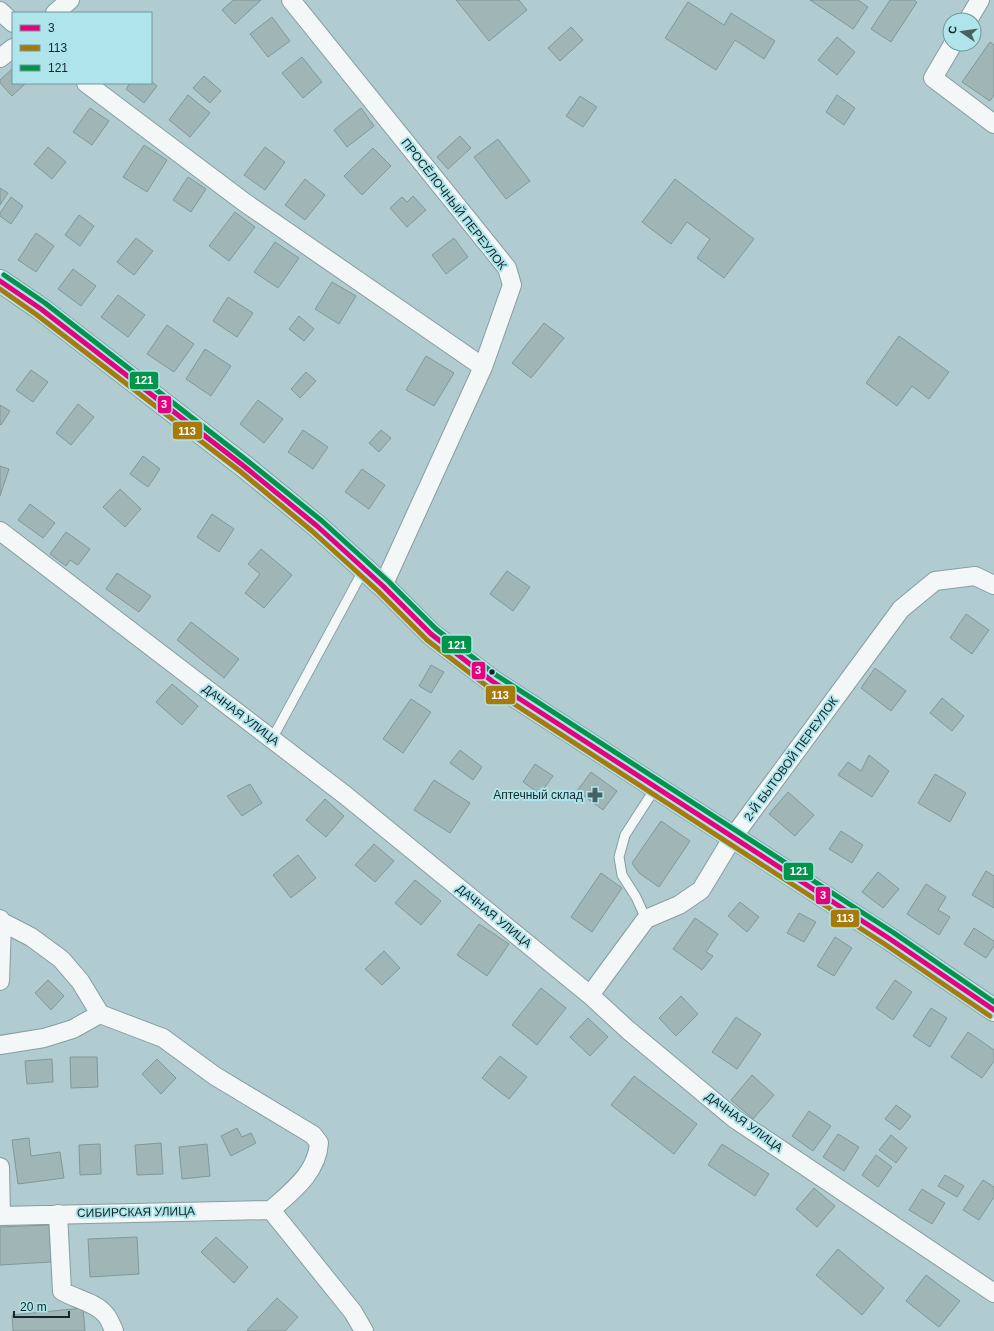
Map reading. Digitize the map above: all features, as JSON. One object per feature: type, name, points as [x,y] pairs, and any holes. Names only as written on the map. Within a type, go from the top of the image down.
[{"type":"street","points":[[56,12],[70,0]]},
{"type":"street","name":"ПРОСЁЛОЧНЫЙ ПЕРЕУЛОК","points":[[292,0],[507,268],[512,285],[483,367],[383,586]]},
{"type":"street","points":[[973,12],[980,0]]},
{"type":"street","points":[[0,11],[12,22]]},
{"type":"street","points":[[0,58],[12,49]]},
{"type":"street","points":[[948,52],[933,78],[994,124]]},
{"type":"street","points":[[87,84],[244,202],[483,367]]},
{"type":"street","points":[[0,281],[41,309],[245,467],[317,526],[383,586],[431,634],[492,681],[991,1003]]},
{"type":"street","name":"ДАЧНАЯ УЛИЦА","points":[[0,531],[345,795],[590,995],[628,1030],[735,1118],[994,1293]]},
{"type":"street","name":"2-Й БЫТОВОЙ ПЕРЕУЛОК","points":[[590,995],[646,920],[679,905],[701,890],[733,837],[901,609],[935,581],[975,576],[994,585]]},
{"type":"street","points":[[0,981],[1,920],[31,937],[60,959],[80,981],[100,1014],[163,1038],[215,1076],[313,1135],[319,1143],[318,1153],[308,1175],[271,1210],[354,1312],[364,1331]]},
{"type":"street","points":[[0,1045],[44,1038],[66,1032],[100,1014]]},
{"type":"street","points":[[0,1167],[0,1216]]},
{"type":"street","name":"СИБИРСКАЯ УЛИЦА","points":[[0,1216],[271,1210]]},
{"type":"street","points":[[58,1214],[62,1291],[93,1305],[105,1313],[114,1331]]},
{"type":"lane","points":[[272,739],[364,569]]},
{"type":"lane","points":[[646,920],[636,897],[622,875],[619,857],[625,835],[656,787]]},
{"type":"building","points":[[233,0],[261,0],[235,24],[222,10]]},
{"type":"building","points":[[456,0],[519,0],[527,10],[489,41]]},
{"type":"building","points":[[810,0],[858,0],[868,7],[853,29]]},
{"type":"building","points":[[890,0],[914,0],[917,2],[891,42],[871,29]]},
{"type":"building","points":[[688,2],[724,25],[731,13],[775,41],[764,59],[735,40],[716,70],[665,38]]},
{"type":"building","points":[[272,17],[290,41],[268,57],[250,34]]},
{"type":"building","points":[[571,27],[583,40],[560,61],[548,48]]},
{"type":"building","points":[[837,37],[855,52],[837,75],[818,60]]},
{"type":"building","points":[[990,42],[994,45],[994,95],[990,101],[962,82]]},
{"type":"building","points":[[302,57],[322,82],[303,98],[282,73]]},
{"type":"building","points":[[12,69],[12,84],[25,84],[12,96],[0,83],[0,80]]},
{"type":"building","points":[[204,76],[221,91],[210,103],[193,88]]},
{"type":"building","points":[[152,82],[157,86],[144,103],[126,89],[129,84],[152,84]]},
{"type":"building","points":[[188,95],[210,113],[190,137],[169,120]]},
{"type":"building","points":[[837,95],[855,108],[844,125],[826,112]]},
{"type":"building","points":[[580,96],[597,107],[583,127],[566,116]]},
{"type":"building","points":[[90,108],[109,121],[92,145],[73,132]]},
{"type":"building","points":[[361,108],[374,126],[347,147],[334,130]]},
{"type":"building","points":[[460,136],[471,148],[448,169],[437,157]]},
{"type":"building","points":[[498,139],[530,181],[506,199],[474,157]]},
{"type":"building","points":[[144,145],[167,160],[147,192],[123,177]]},
{"type":"building","points":[[48,147],[66,162],[52,179],[34,164]]},
{"type":"building","points":[[265,147],[285,162],[265,190],[244,175]]},
{"type":"building","points":[[373,148],[391,166],[362,195],[344,176]]},
{"type":"building","points":[[188,177],[206,189],[191,212],[173,200]]},
{"type":"building","points":[[305,179],[325,195],[305,220],[285,205]]},
{"type":"building","points":[[675,179],[754,239],[724,278],[697,258],[710,239],[687,222],[671,244],[642,222]]},
{"type":"building","points":[[0,188],[8,193],[0,205]]},
{"type":"building","points":[[413,196],[426,210],[407,227],[390,208],[402,197],[407,202]]},
{"type":"building","points":[[11,197],[23,206],[11,224],[0,216],[0,213]]},
{"type":"building","points":[[235,212],[255,227],[229,261],[209,246]]},
{"type":"building","points":[[79,215],[94,226],[80,246],[65,235]]},
{"type":"building","points":[[36,233],[54,246],[36,272],[18,260]]},
{"type":"building","points":[[136,238],[153,251],[134,275],[117,262]]},
{"type":"building","points":[[454,238],[468,257],[446,274],[432,255]]},
{"type":"building","points":[[275,242],[299,258],[278,288],[254,272]]},
{"type":"building","points":[[73,269],[96,286],[81,306],[58,289]]},
{"type":"building","points":[[332,282],[356,296],[339,324],[315,309]]},
{"type":"building","points":[[118,295],[145,315],[128,337],[101,317]]},
{"type":"building","points":[[228,297],[253,313],[237,337],[213,321]]},
{"type":"building","points":[[299,316],[314,329],[304,341],[289,329]]},
{"type":"building","points":[[544,323],[564,338],[531,378],[512,363]]},
{"type":"building","points":[[167,325],[194,344],[174,372],[147,354]]},
{"type":"building","points":[[899,336],[949,372],[929,399],[912,386],[897,406],[866,383]]},
{"type":"building","points":[[205,349],[231,366],[211,396],[186,379]]},
{"type":"building","points":[[426,356],[454,373],[434,406],[406,390]]},
{"type":"building","points":[[31,370],[48,382],[33,402],[16,390]]},
{"type":"building","points":[[306,372],[316,381],[300,398],[291,389]]},
{"type":"building","points":[[258,400],[283,419],[264,443],[240,424]]},
{"type":"building","points":[[78,404],[94,417],[71,445],[56,433]]},
{"type":"building","points":[[0,405],[10,411],[1,425],[0,424]]},
{"type":"building","points":[[303,430],[328,447],[313,469],[288,452]]},
{"type":"building","points":[[381,430],[391,438],[379,452],[369,443]]},
{"type":"building","points":[[143,456],[160,469],[148,487],[130,474]]},
{"type":"building","points":[[0,466],[9,469],[0,496]]},
{"type":"building","points":[[362,469],[385,485],[369,509],[345,492]]},
{"type":"building","points":[[120,489],[141,509],[125,527],[103,507]]},
{"type":"building","points":[[30,504],[55,523],[43,538],[18,520]]},
{"type":"building","points":[[212,514],[234,529],[219,552],[197,537]]},
{"type":"building","points":[[66,532],[90,549],[78,565],[70,560],[66,566],[50,554]]},
{"type":"building","points":[[261,549],[292,575],[264,608],[245,593],[260,574],[248,564]]},
{"type":"building","points":[[507,571],[530,587],[513,611],[490,594]]},
{"type":"building","points":[[117,573],[151,596],[139,612],[106,589]]},
{"type":"building","points":[[966,614],[989,630],[972,654],[950,638]]},
{"type":"building","points":[[191,622],[239,659],[224,678],[177,640]]},
{"type":"building","points":[[431,665],[444,672],[431,693],[419,686]]},
{"type":"building","points":[[875,668],[906,691],[891,711],[861,688]]},
{"type":"building","points":[[172,684],[198,706],[182,725],[156,702]]},
{"type":"building","points":[[942,698],[964,716],[952,731],[930,713]]},
{"type":"building","points":[[411,699],[431,712],[403,753],[383,739]]},
{"type":"building","points":[[460,750],[482,767],[473,780],[450,763]]},
{"type":"building","points":[[869,755],[889,771],[872,797],[838,775],[848,762],[861,771]]},
{"type":"building","points":[[535,764],[553,776],[540,794],[523,782]]},
{"type":"building","points":[[591,772],[617,791],[603,810],[577,791]]},
{"type":"building","points":[[935,774],[966,793],[950,822],[918,803]]},
{"type":"building","points":[[434,780],[470,803],[450,833],[414,810]]},
{"type":"building","points":[[250,784],[262,803],[242,816],[227,796]]},
{"type":"building","points":[[788,792],[814,815],[795,836],[769,814]]},
{"type":"building","points":[[325,799],[344,816],[326,837],[306,820]]},
{"type":"building","points":[[661,821],[690,841],[659,887],[639,873],[632,863]]},
{"type":"building","points":[[841,831],[863,845],[852,863],[829,849]]},
{"type":"building","points":[[374,844],[394,861],[375,882],[355,865]]},
{"type":"building","points":[[298,855],[316,878],[291,898],[273,875]]},
{"type":"building","points":[[986,871],[994,876],[994,908],[972,895]]},
{"type":"building","points":[[878,872],[899,889],[883,908],[862,892]]},
{"type":"building","points":[[601,873],[622,888],[592,932],[571,917]]},
{"type":"building","points":[[415,880],[441,901],[421,925],[395,903]]},
{"type":"building","points":[[926,884],[946,897],[938,910],[950,917],[939,935],[907,914]]},
{"type":"building","points":[[740,902],[759,917],[747,932],[728,916]]},
{"type":"building","points":[[799,913],[816,922],[804,942],[787,933]]},
{"type":"building","points":[[695,918],[718,934],[706,952],[713,956],[702,970],[673,949]]},
{"type":"building","points":[[479,924],[509,944],[487,976],[457,955]]},
{"type":"building","points":[[974,928],[994,941],[994,946],[986,958],[964,944]]},
{"type":"building","points":[[835,937],[852,948],[834,976],[817,966]]},
{"type":"building","points":[[384,951],[400,968],[382,985],[365,969]]},
{"type":"building","points":[[48,980],[64,996],[51,1010],[35,993]]},
{"type":"building","points":[[895,980],[912,992],[893,1020],[876,1008]]},
{"type":"building","points":[[541,988],[566,1008],[537,1045],[512,1025]]},
{"type":"building","points":[[681,996],[698,1014],[676,1036],[659,1018]]},
{"type":"building","points":[[931,1008],[947,1018],[930,1047],[913,1036]]},
{"type":"building","points":[[736,1017],[761,1034],[737,1069],[712,1052]]},
{"type":"building","points":[[588,1018],[608,1037],[590,1056],[570,1037]]},
{"type":"building","points":[[968,1032],[994,1050],[994,1061],[982,1078],[951,1057]]},
{"type":"building","points":[[500,1056],[527,1077],[509,1099],[482,1078]]},
{"type":"building","points":[[70,1057],[97,1057],[98,1087],[71,1088]]},
{"type":"building","points":[[52,1059],[53,1082],[27,1084],[25,1061]]},
{"type":"building","points":[[157,1059],[176,1078],[161,1094],[142,1074]]},
{"type":"building","points":[[752,1075],[774,1095],[753,1119],[731,1100]]},
{"type":"building","points":[[634,1076],[697,1124],[674,1154],[611,1105]]},
{"type":"building","points":[[896,1105],[911,1116],[900,1130],[885,1119]]},
{"type":"building","points":[[809,1111],[831,1126],[813,1151],[792,1136]]},
{"type":"building","points":[[237,1128],[242,1137],[251,1133],[256,1143],[231,1156],[221,1136]]},
{"type":"building","points":[[838,1134],[859,1147],[844,1171],[823,1157]]},
{"type":"building","points":[[891,1135],[907,1148],[896,1163],[879,1150]]},
{"type":"building","points":[[29,1138],[31,1156],[60,1152],[64,1178],[18,1184],[12,1140]]},
{"type":"building","points":[[161,1143],[163,1174],[137,1175],[135,1145]]},
{"type":"building","points":[[100,1144],[101,1174],[80,1175],[79,1145]]},
{"type":"building","points":[[207,1144],[210,1176],[182,1179],[179,1147]]},
{"type":"building","points":[[722,1144],[769,1174],[755,1196],[708,1165]]},
{"type":"building","points":[[876,1155],[892,1167],[878,1187],[862,1175]]},
{"type":"building","points":[[945,1175],[964,1186],[957,1197],[938,1186]]},
{"type":"building","points":[[983,1180],[994,1187],[994,1197],[979,1220],[963,1210]]},
{"type":"building","points":[[814,1188],[835,1206],[817,1227],[796,1209]]},
{"type":"building","points":[[922,1189],[945,1203],[932,1224],[909,1210]]},
{"type":"building","points":[[49,1225],[51,1262],[0,1265],[0,1227]]},
{"type":"building","points":[[137,1237],[139,1274],[90,1277],[88,1239]]},
{"type":"building","points":[[216,1237],[248,1267],[234,1283],[201,1252]]},
{"type":"building","points":[[838,1249],[884,1288],[862,1315],[816,1275]]},
{"type":"building","points":[[926,1275],[960,1301],[939,1327],[906,1301]]},
{"type":"building","points":[[277,1298],[298,1317],[285,1331],[247,1330]]},
{"type":"building","points":[[83,1308],[85,1331],[13,1331],[12,1315]]},
{"type":"transit line","name":"121","points":[[4,275],[45,303],[249,462],[322,521],[388,581],[436,629],[496,675],[894,933],[994,1002]]},
{"type":"transit line","name":"3","points":[[0,281],[41,309],[245,467],[317,526],[383,586],[431,634],[492,681],[890,939],[994,1010]]},
{"type":"transit line","name":"113","points":[[0,289],[37,315],[241,472],[312,531],[378,591],[427,640],[488,687],[886,945],[990,1016]]},
{"type":"place","name":"Аптечный склад","points":[[595,795]]}]
